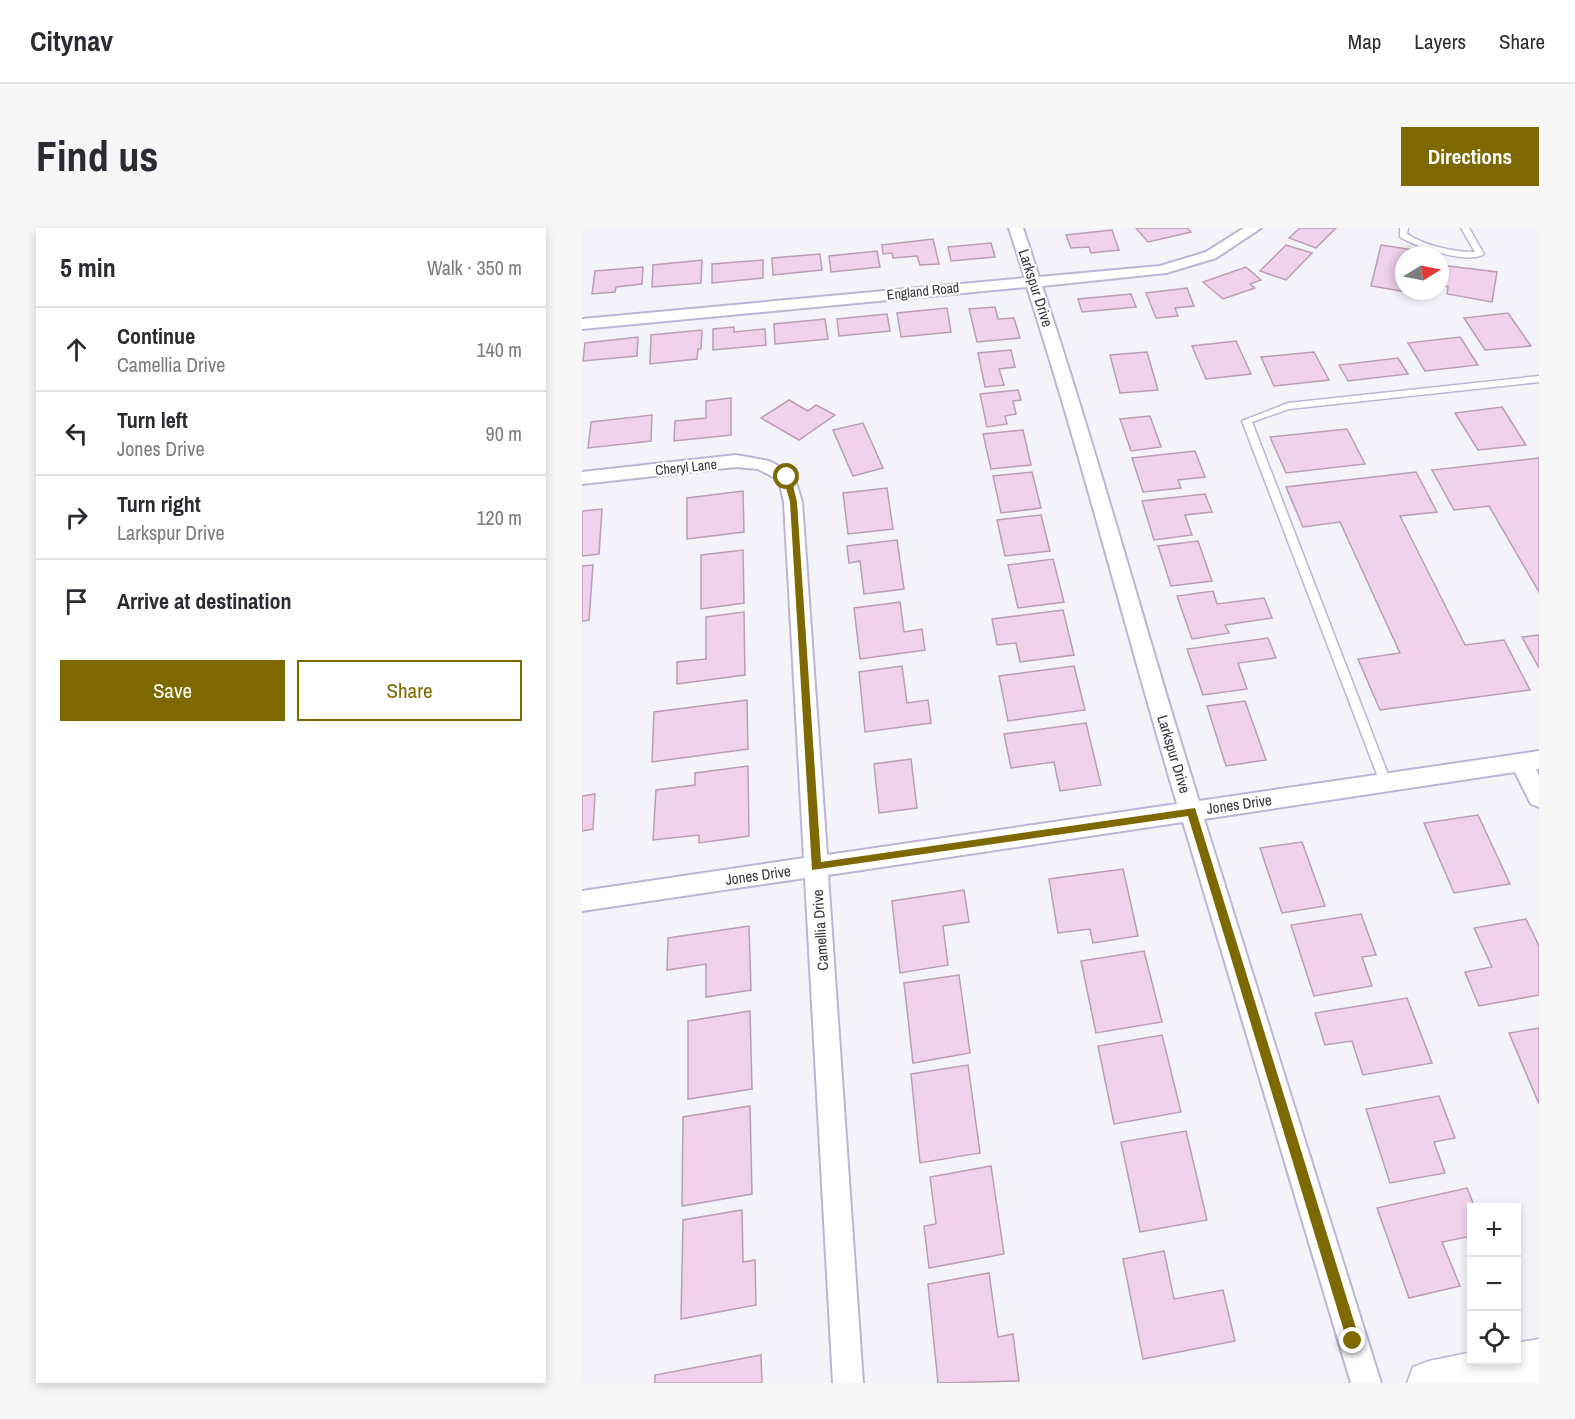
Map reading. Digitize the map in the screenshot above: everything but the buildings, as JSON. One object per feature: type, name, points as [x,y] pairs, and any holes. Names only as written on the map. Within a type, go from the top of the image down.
[{"type":"main road","points":[[1429,1383],[1539,1361]]},
{"type":"street","name":"Larkspur Drive","points":[[1016,228],[1067,385],[1146,665],[1366,1383]]},
{"type":"street","name":"England Road","points":[[582,324],[1033,280],[1161,270],[1211,255],[1254,228]]},
{"type":"street","name":"Cheryl Lane","points":[[582,478],[736,461],[756,462],[773,467],[787,477]]},
{"type":"street","name":"Camellia Drive","points":[[787,477],[794,502],[848,1383]]},
{"type":"street","name":"Jones Drive","points":[[582,901],[1530,761]]},
{"type":"street","points":[[1530,761],[1539,798]]},
{"type":"lane","points":[[1404,228],[1403,235],[1412,240],[1459,254],[1476,255],[1481,251],[1465,228]]},
{"type":"lane","points":[[1385,782],[1247,421],[1288,406],[1537,382]]},
{"type":"route","points":[[787,477],[794,502],[816,867],[1191,811],[1353,1341]]}]
